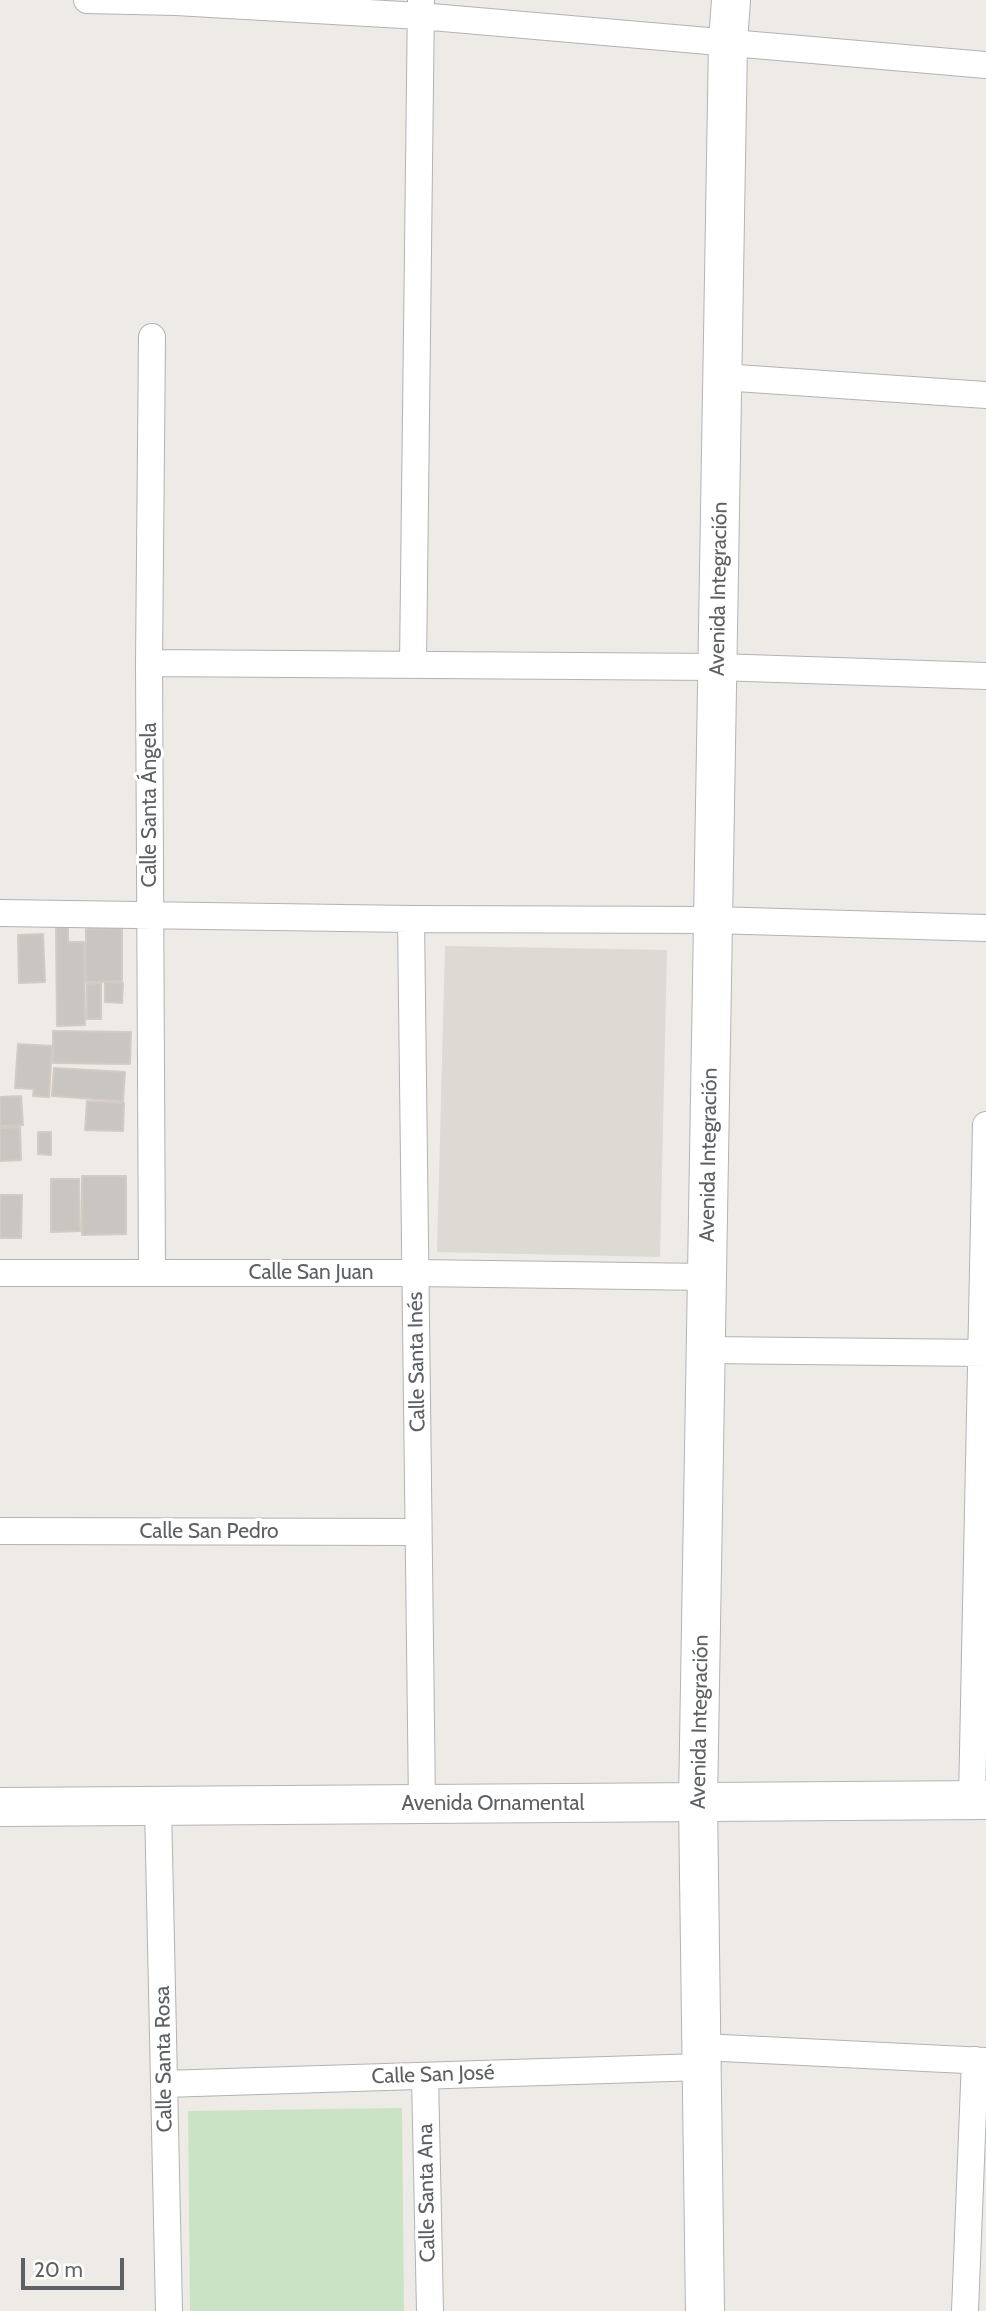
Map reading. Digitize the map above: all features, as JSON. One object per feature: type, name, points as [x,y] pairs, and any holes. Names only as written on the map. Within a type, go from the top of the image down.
[{"type":"street","points":[[87,0],[421,8],[728,42],[986,65]]},
{"type":"street","name":"Avenida Integración","points":[[705,2311],[698,1802],[728,42],[731,0]]},
{"type":"street","points":[[413,665],[421,8]]},
{"type":"street","name":"Calle Santa Ángela","points":[[152,337],[149,663],[152,1273]]},
{"type":"street","points":[[722,377],[986,395]]},
{"type":"street","points":[[149,663],[717,667],[986,676]]},
{"type":"street","points":[[0,913],[713,920],[986,928]]},
{"type":"street","name":"Calle Santa Inés","points":[[411,919],[422,1804]]},
{"type":"street","points":[[979,1800],[986,1125]]},
{"type":"street","name":"Calle San Juan","points":[[0,1273],[416,1273],[707,1277]]},
{"type":"street","points":[[706,1350],[984,1353]]},
{"type":"street","name":"Calle San Pedro","points":[[0,1531],[418,1532]]},
{"type":"street","name":"Avenida Ornamental","points":[[0,1807],[979,1800]]},
{"type":"street","name":"Calle Santa Rosa","points":[[158,1806],[169,2311]]},
{"type":"street","name":"Calle San José","points":[[164,2084],[425,2076],[702,2057],[981,2061]]},
{"type":"street","points":[[965,2311],[981,2061]]},
{"type":"street","name":"Calle Santa Ana","points":[[425,2076],[430,2311]]},
{"type":"shaded area","points":[[445,946],[667,950],[660,1257],[437,1252]]},
{"type":"green space","points":[[402,2108],[404,2311],[190,2311],[188,2111]]},
{"type":"building","points":[[56,923],[68,923],[68,942],[84,942],[85,1025],[57,1026]]},
{"type":"building","points":[[122,928],[122,981],[86,982],[86,929]]},
{"type":"building","points":[[43,934],[45,982],[19,983],[18,935]]},
{"type":"building","points":[[105,982],[123,983],[122,1003],[105,1002]]},
{"type":"building","points":[[101,983],[101,1019],[87,1019],[87,984]]},
{"type":"building","points":[[53,1031],[131,1032],[130,1064],[53,1063]]},
{"type":"building","points":[[18,1044],[52,1046],[49,1097],[33,1096],[34,1089],[15,1088]]},
{"type":"building","points":[[54,1068],[125,1072],[123,1101],[52,1096]]},
{"type":"building","points":[[21,1096],[23,1125],[0,1126],[0,1097]]},
{"type":"building","points":[[87,1101],[124,1103],[123,1131],[85,1130]]},
{"type":"building","points":[[20,1127],[21,1160],[0,1161],[0,1128]]},
{"type":"building","points":[[38,1132],[51,1132],[51,1155],[38,1154]]},
{"type":"building","points":[[82,1176],[126,1176],[126,1234],[82,1235]]},
{"type":"building","points":[[51,1179],[79,1179],[80,1231],[51,1232]]},
{"type":"building","points":[[0,1195],[22,1195],[21,1238],[0,1238]]}]
